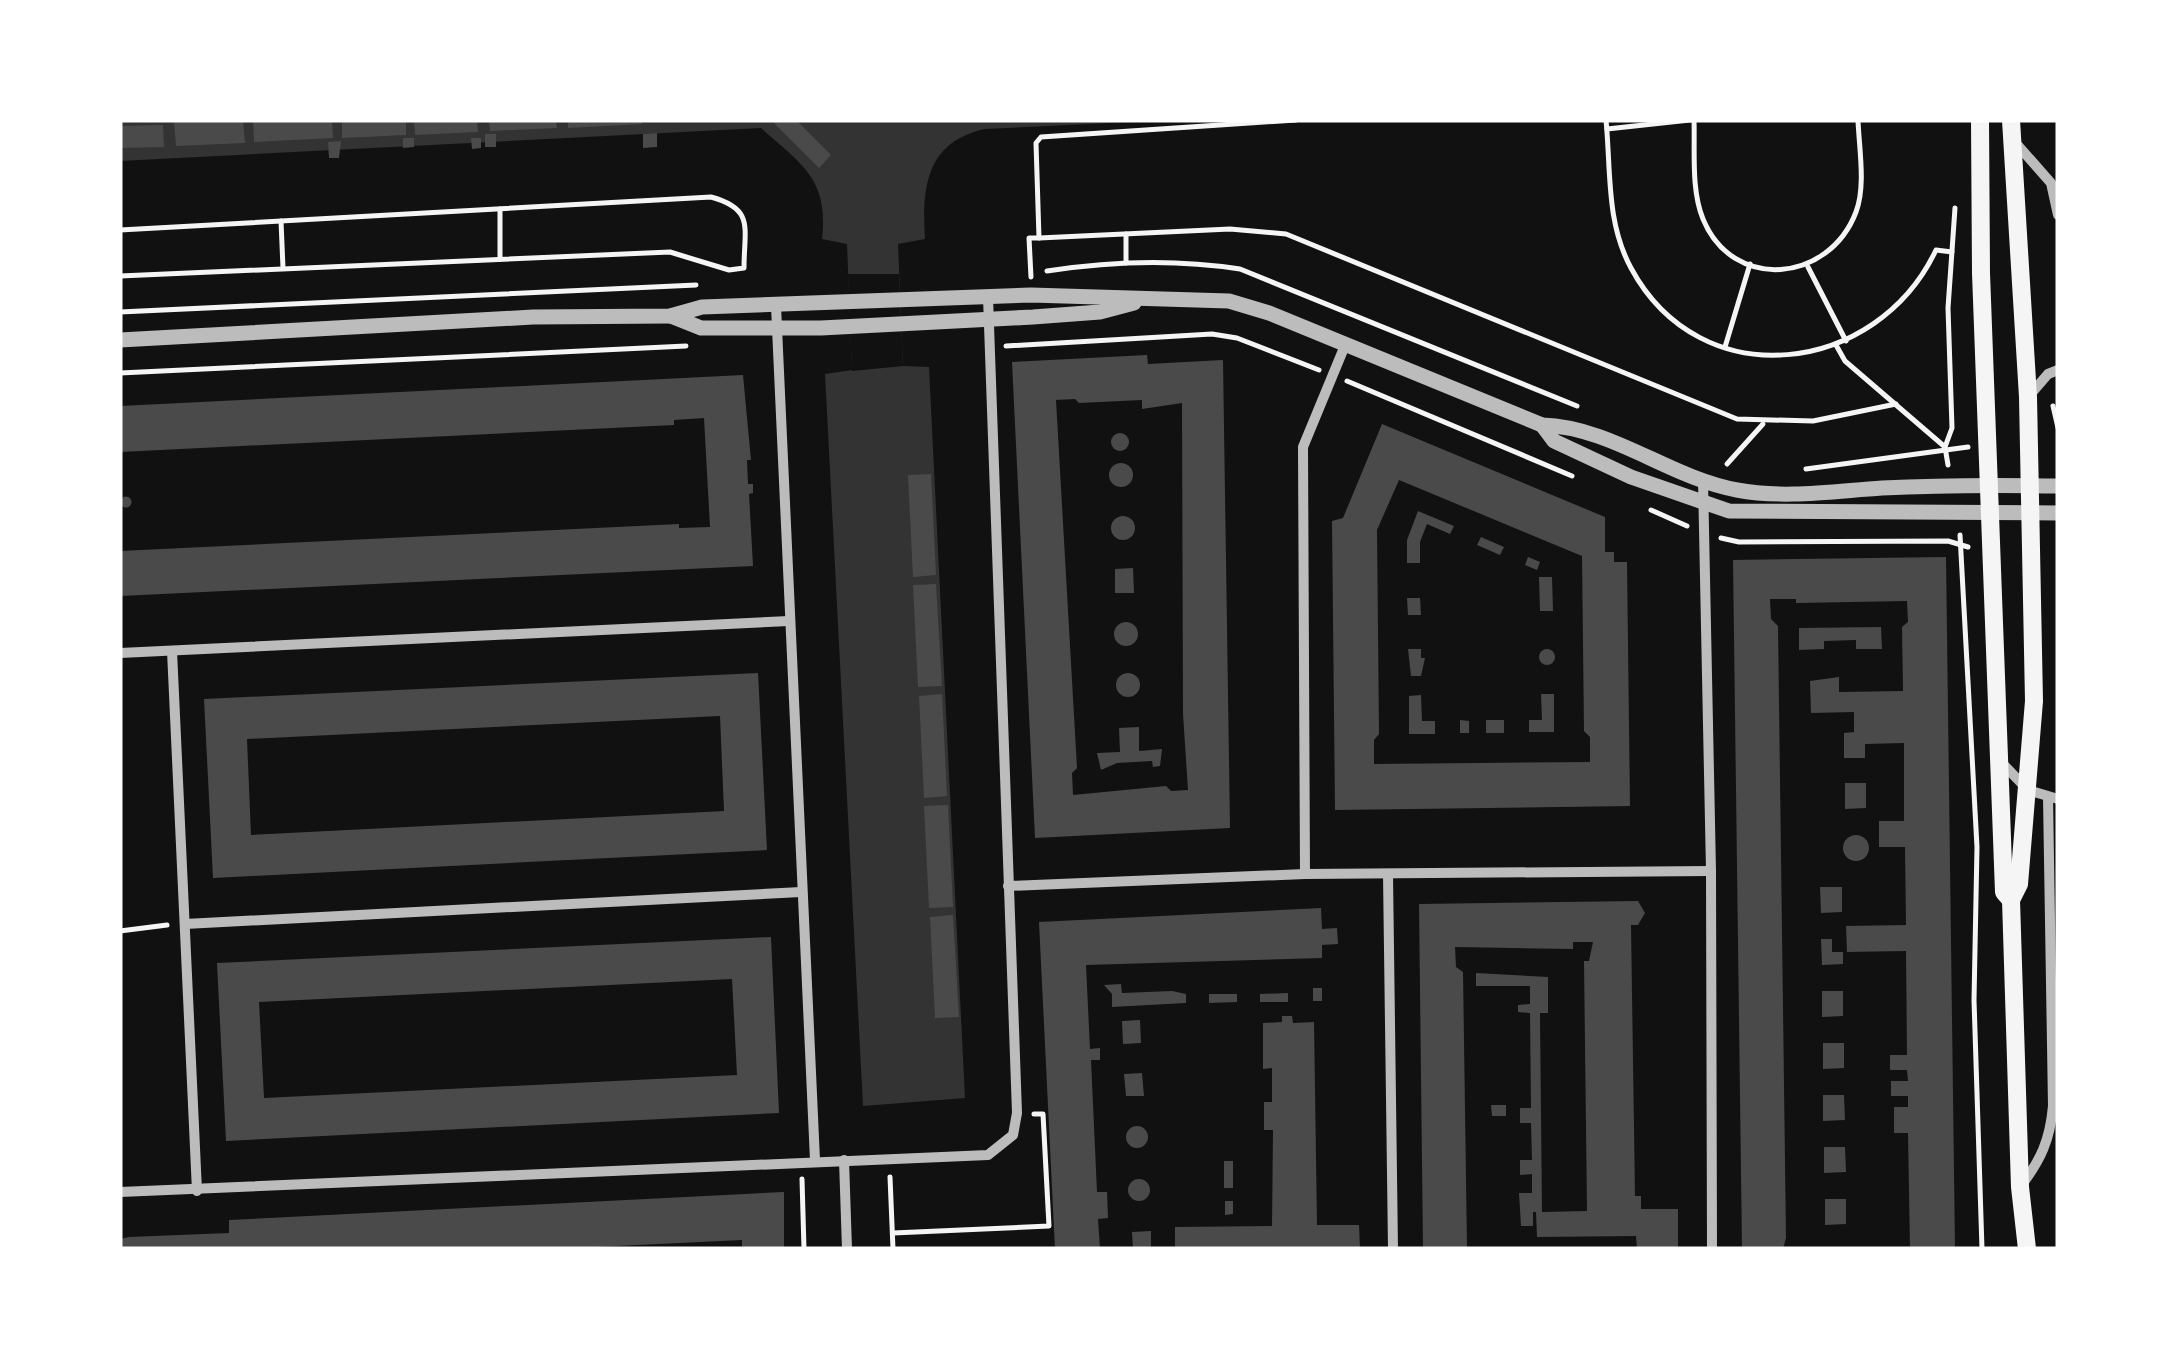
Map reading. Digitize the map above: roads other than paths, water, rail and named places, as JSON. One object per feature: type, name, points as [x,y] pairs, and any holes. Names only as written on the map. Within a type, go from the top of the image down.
[{"type":"main road","points":[[1980,120],[2004,892],[2012,900]]},
{"type":"main road","points":[[2011,129],[2028,397],[2034,701],[2019,884],[2012,900],[2020,1187],[2027,1249]]},
{"type":"street","points":[[2011,129],[2051,183],[2058,215]]},
{"type":"street","points":[[120,340],[549,316],[670,316],[702,307],[1031,295],[1100,295],[1138,302],[1230,301],[1542,425],[1561,426],[1621,445],[1704,480],[1760,494],[1952,484],[2058,486]]},
{"type":"street","points":[[120,1192],[988,1155],[1013,1135],[1017,1113],[988,297]]},
{"type":"street","points":[[670,316],[702,328],[850,327],[1100,312],[1138,302]]},
{"type":"street","points":[[776,306],[815,1160]]},
{"type":"street","points":[[1305,874],[1303,448],[1346,344]]},
{"type":"street","points":[[2028,397],[2048,374],[2058,370]]},
{"type":"street","points":[[1542,425],[1554,441],[1704,506],[1756,514],[2058,514]]},
{"type":"street","points":[[1704,480],[1712,1249]]},
{"type":"street","points":[[120,654],[789,620]]},
{"type":"street","points":[[172,651],[197,1191]]},
{"type":"street","points":[[2000,760],[2028,790],[2053,798],[2053,1106],[2050,1134],[2041,1161],[2020,1187]]},
{"type":"street","points":[[1008,886],[1305,874],[1711,871]]},
{"type":"street","points":[[1388,874],[1393,1249]]},
{"type":"street","points":[[185,924],[800,892]]},
{"type":"street","points":[[844,1160],[847,1249]]}]
